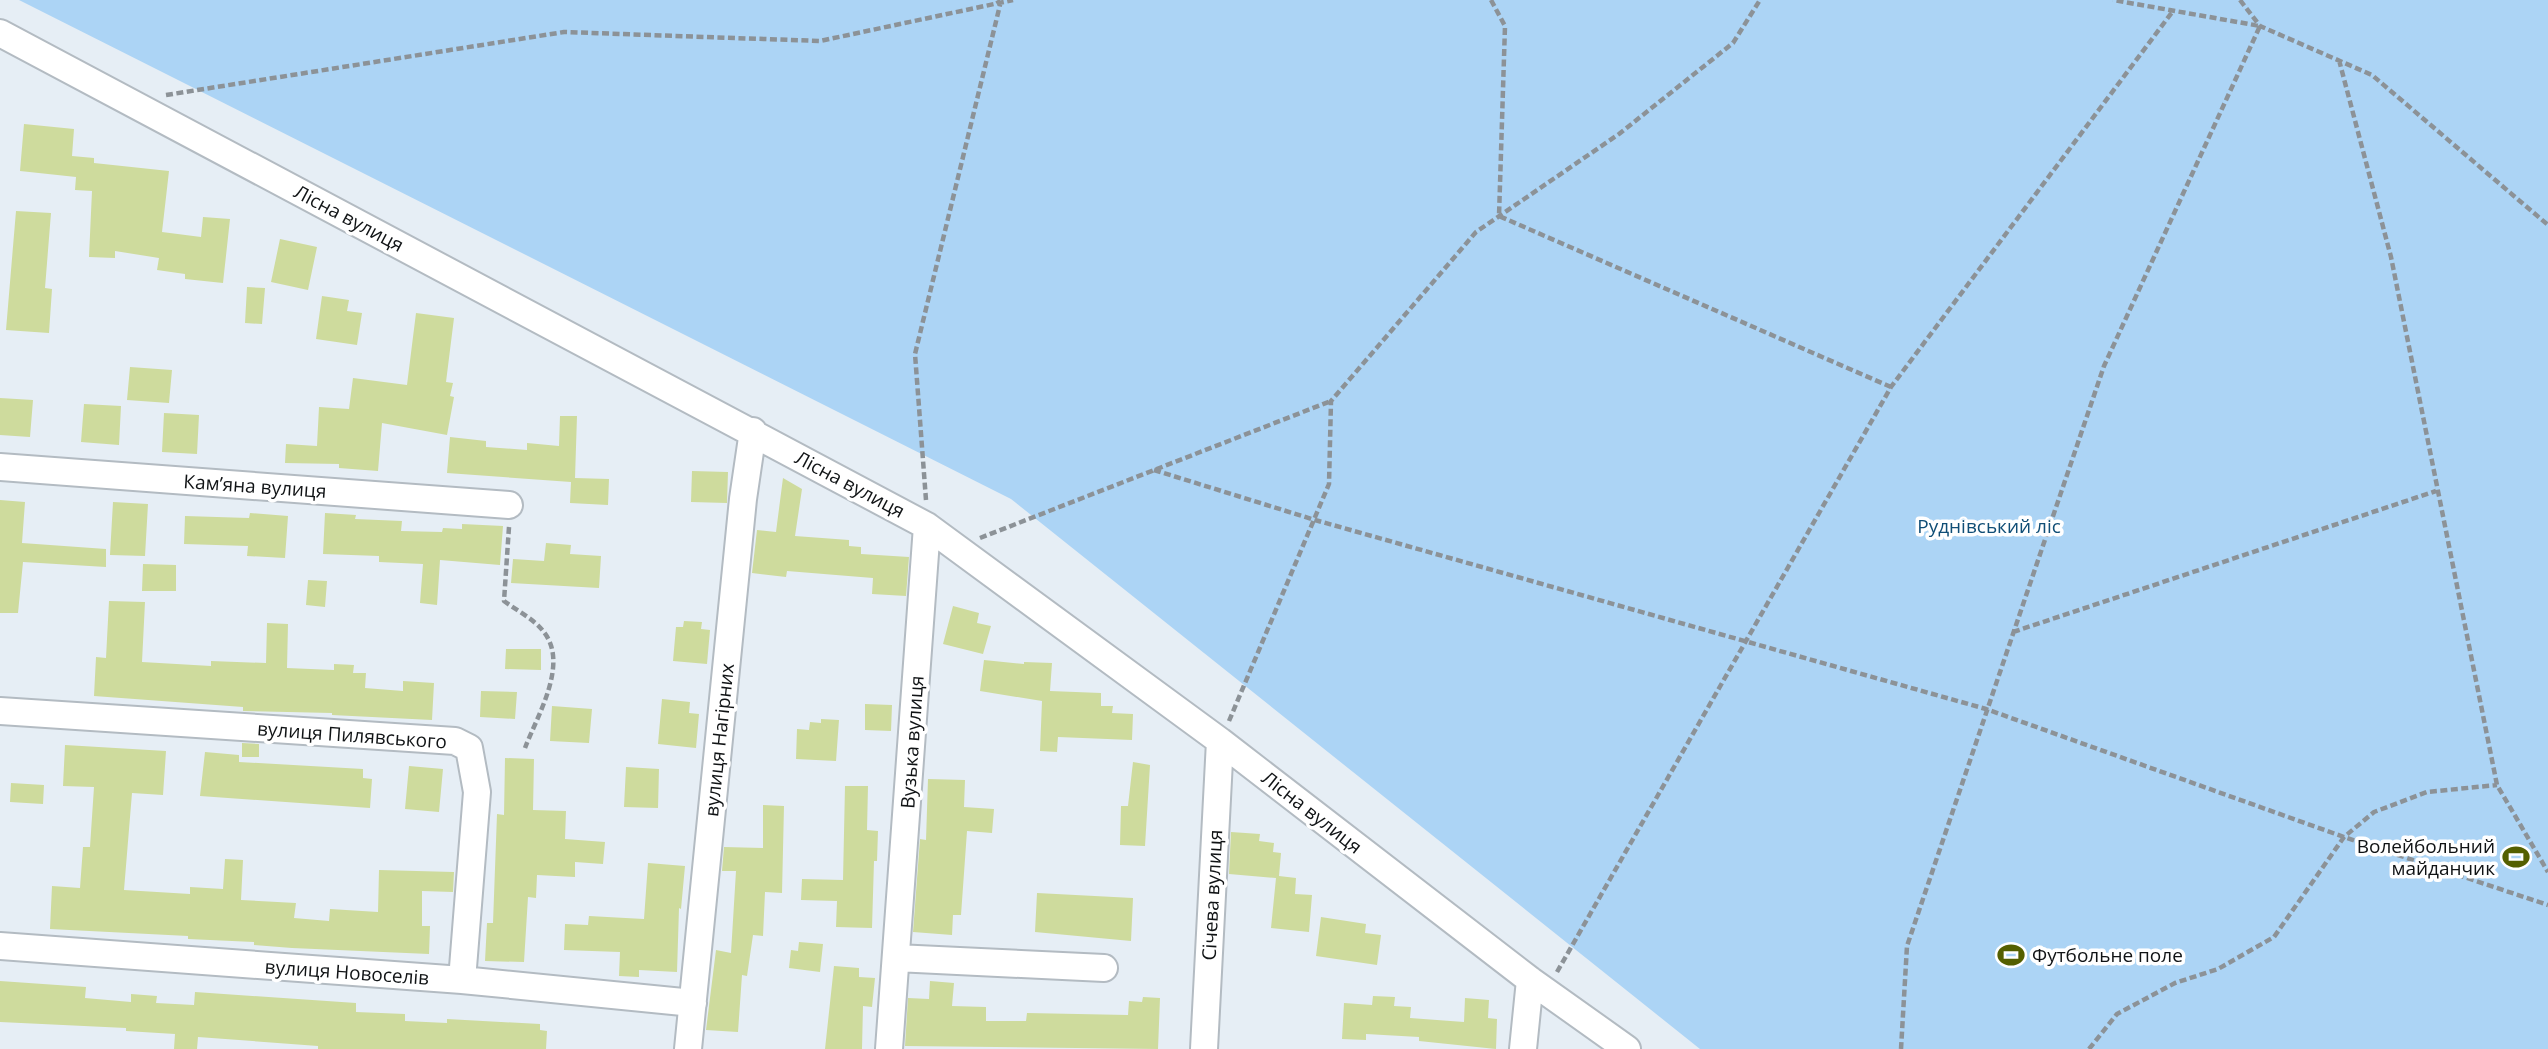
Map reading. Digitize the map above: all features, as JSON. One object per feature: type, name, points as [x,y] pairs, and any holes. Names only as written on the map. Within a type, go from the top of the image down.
[{"type":"street","name":"Лісна вулиця","points":[[0,33],[928,526],[1220,741],[1538,986],[1628,1049]]},
{"type":"street","name":"вулиця Нагірних","points":[[688,1049],[743,499],[753,431]]},
{"type":"street","name":"Камʼяна вулиця","points":[[0,467],[509,505]]},
{"type":"street","name":"Вузька вулиця","points":[[889,1049],[928,526]]},
{"type":"street","name":"вулиця Пилявського","points":[[0,711],[455,741],[469,748],[477,792],[462,981]]},
{"type":"street","name":"Січева вулиця","points":[[1204,1049],[1220,741]]},
{"type":"street","name":"вулиця Новоселів","points":[[0,946],[462,981],[693,1003]]},
{"type":"street","points":[[896,958],[1104,968]]},
{"type":"street","points":[[1523,1049],[1538,986]]},
{"type":"path","points":[[127,101],[564,32],[820,41],[1013,0]]},
{"type":"path","points":[[1491,0],[1505,26],[1499,216]]},
{"type":"path","points":[[957,547],[1331,401],[1476,232],[1619,134],[1733,43],[1760,0]]},
{"type":"path","points":[[2113,0],[2260,26],[2372,75],[2548,225]]},
{"type":"path","points":[[2239,0],[2260,26]]},
{"type":"path","points":[[928,526],[915,354],[998,2]]},
{"type":"path","points":[[1538,986],[1744,641],[1891,387],[2173,10]]},
{"type":"path","points":[[1901,1049],[1906,946],[2104,366],[2260,26]]},
{"type":"path","points":[[2339,60],[2390,257],[2497,785],[2548,872]]},
{"type":"path","points":[[1499,216],[1891,387]]},
{"type":"path","points":[[1220,741],[1329,484],[1331,401]]},
{"type":"path","points":[[1154,470],[1315,520],[1986,709],[2548,905]]},
{"type":"path","points":[[2012,632],[2436,491]]},
{"type":"path","points":[[509,505],[504,601],[543,630],[552,647],[553,677],[525,748]]},
{"type":"path","points":[[2089,1049],[2117,1014],[2175,983],[2218,969],[2274,937],[2344,836],[2374,813],[2427,792],[2497,785]]},
{"type":"green space","name":"Руднівський ліс","points":[[19,0],[2548,0],[2548,1049],[1700,1049],[1011,499]]},
{"type":"building","points":[[24,124],[74,129],[72,156],[94,158],[94,163],[169,171],[162,232],[201,237],[203,217],[230,219],[223,283],[185,279],[185,274],[157,270],[159,258],[115,251],[115,258],[89,257],[92,191],[75,190],[76,177],[20,171]]},
{"type":"building","points":[[16,211],[51,213],[45,288],[52,289],[49,333],[6,330]]},
{"type":"building","points":[[280,239],[317,247],[308,290],[271,282]]},
{"type":"building","points":[[247,287],[265,288],[262,324],[245,323]]},
{"type":"building","points":[[322,296],[349,300],[347,311],[362,313],[357,345],[316,339]]},
{"type":"building","points":[[416,313],[454,318],[446,382],[453,383],[450,396],[454,397],[447,435],[382,423],[378,471],[339,468],[339,464],[285,463],[286,444],[317,446],[319,407],[349,409],[353,378],[407,385]]},
{"type":"building","points":[[130,367],[172,370],[169,403],[127,400]]},
{"type":"building","points":[[0,398],[33,400],[30,437],[0,435]]},
{"type":"building","points":[[84,404],[121,406],[119,445],[81,442]]},
{"type":"building","points":[[164,413],[199,415],[197,454],[162,452]]},
{"type":"building","points":[[560,416],[577,416],[575,478],[609,479],[608,505],[570,503],[571,482],[447,473],[450,437],[486,441],[486,447],[527,450],[527,443],[559,446]]},
{"type":"building","points":[[692,471],[728,472],[727,503],[691,502]]},
{"type":"building","points":[[783,478],[802,489],[795,536],[849,540],[849,546],[861,547],[861,554],[909,557],[906,596],[872,594],[873,578],[787,571],[786,577],[752,573],[757,530],[776,532]]},
{"type":"building","points":[[0,500],[25,502],[22,543],[106,549],[106,567],[23,562],[18,613],[0,613]]},
{"type":"building","points":[[113,502],[148,504],[145,556],[110,555]]},
{"type":"building","points":[[250,513],[288,516],[285,558],[247,556],[248,546],[184,544],[185,516],[249,518]]},
{"type":"building","points":[[325,513],[356,515],[355,519],[402,521],[401,531],[442,532],[443,528],[462,529],[462,524],[503,526],[500,565],[440,560],[437,605],[420,603],[423,564],[379,562],[379,556],[323,554]]},
{"type":"building","points":[[546,543],[571,545],[570,554],[601,556],[599,588],[511,583],[513,559],[544,561]]},
{"type":"building","points":[[143,564],[176,565],[176,591],[142,591]]},
{"type":"building","points":[[308,580],[327,581],[325,607],[306,605]]},
{"type":"building","points":[[109,601],[145,602],[142,662],[211,666],[211,661],[266,663],[267,623],[288,624],[287,668],[334,670],[334,664],[354,665],[353,673],[366,673],[365,688],[403,691],[403,681],[434,683],[432,720],[332,713],[243,711],[243,707],[94,696],[96,657],[106,658]]},
{"type":"building","points":[[953,606],[979,613],[977,623],[991,626],[983,654],[943,644]]},
{"type":"building","points":[[684,621],[702,622],[701,629],[710,630],[707,664],[673,661],[676,627],[683,627]]},
{"type":"building","points":[[506,649],[541,649],[541,670],[505,669]]},
{"type":"building","points":[[984,660],[1024,664],[1052,663],[1050,691],[1101,693],[1101,706],[1113,706],[1112,713],[1133,714],[1132,740],[1058,737],[1057,752],[1040,751],[1042,701],[980,691]]},
{"type":"building","points":[[481,691],[517,692],[515,719],[480,717]]},
{"type":"building","points":[[662,699],[690,702],[689,713],[699,714],[696,748],[658,744]]},
{"type":"building","points":[[865,704],[892,705],[891,731],[865,730]]},
{"type":"building","points":[[552,706],[592,709],[589,743],[550,741]]},
{"type":"building","points":[[821,719],[839,720],[836,761],[796,759],[797,729],[809,730],[810,722],[821,723]]},
{"type":"building","points":[[242,743],[259,744],[259,757],[242,757]]},
{"type":"building","points":[[65,745],[166,751],[163,795],[132,793],[124,890],[190,894],[190,887],[223,889],[225,859],[243,860],[241,900],[296,903],[294,918],[329,921],[330,909],[378,912],[379,870],[454,872],[453,892],[422,891],[422,926],[430,926],[429,954],[292,948],[254,945],[254,942],[188,939],[188,936],[50,929],[52,886],[80,888],[83,847],[90,847],[94,787],[63,786]]},
{"type":"building","points":[[205,752],[239,755],[239,762],[363,769],[363,778],[372,779],[370,808],[200,796]]},
{"type":"building","points":[[505,758],[534,759],[533,810],[566,811],[565,839],[605,842],[603,864],[575,862],[575,877],[537,875],[536,898],[528,897],[524,962],[485,961],[487,923],[493,923],[497,814],[504,815]]},
{"type":"building","points":[[1133,762],[1150,765],[1145,846],[1120,845],[1121,806],[1128,806]]},
{"type":"building","points":[[409,766],[443,769],[439,812],[405,809]]},
{"type":"building","points":[[626,767],[659,769],[658,808],[624,807]]},
{"type":"building","points":[[928,779],[965,780],[964,807],[994,809],[992,833],[967,831],[961,915],[953,915],[952,935],[913,932],[920,839],[926,840]]},
{"type":"building","points":[[11,783],[44,785],[43,804],[10,802]]},
{"type":"building","points":[[845,786],[868,786],[867,830],[878,831],[877,861],[874,861],[872,928],[836,927],[837,901],[801,900],[802,879],[843,880]]},
{"type":"building","points":[[763,805],[784,806],[782,893],[765,892],[763,936],[753,935],[747,976],[742,975],[738,1032],[706,1030],[716,950],[731,953],[736,871],[722,871],[724,847],[763,848]]},
{"type":"building","points":[[1231,832],[1260,834],[1259,841],[1274,843],[1273,852],[1281,853],[1279,876],[1296,878],[1295,894],[1312,895],[1309,932],[1271,928],[1276,878],[1229,874]]},
{"type":"building","points":[[648,863],[685,866],[681,909],[679,908],[677,972],[639,970],[639,977],[619,976],[620,952],[564,950],[565,924],[588,925],[589,916],[644,919]]},
{"type":"building","points":[[1037,893],[1133,898],[1131,941],[1035,932]]},
{"type":"building","points":[[1321,917],[1366,924],[1365,933],[1381,935],[1377,965],[1316,956]]},
{"type":"building","points":[[799,942],[823,944],[820,972],[789,968],[791,950],[798,951]]},
{"type":"building","points":[[834,966],[859,968],[859,977],[875,978],[872,1007],[863,1006],[862,1049],[825,1049]]},
{"type":"building","points":[[0,981],[86,987],[85,998],[131,1002],[131,994],[157,996],[156,1003],[194,1005],[195,992],[356,1003],[356,1012],[405,1014],[405,1021],[447,1023],[447,1019],[540,1024],[540,1030],[547,1031],[546,1049],[318,1049],[318,1046],[198,1037],[197,1049],[174,1049],[175,1034],[126,1031],[126,1028],[0,1022]]},
{"type":"building","points":[[930,981],[954,983],[952,1006],[986,1007],[986,1021],[1026,1021],[1027,1013],[1128,1015],[1129,1001],[1142,1002],[1143,997],[1160,998],[1158,1049],[905,1046],[908,998],[929,999]]},
{"type":"building","points":[[1373,996],[1395,997],[1394,1006],[1411,1007],[1410,1018],[1464,1022],[1465,998],[1489,1000],[1488,1018],[1497,1019],[1496,1049],[1419,1041],[1419,1037],[1366,1034],[1366,1040],[1342,1039],[1344,1003],[1372,1005]]},
{"type":"place","name":"Волейбольний майданчик","points":[[2516,857]]},
{"type":"place","name":"Футбольне поле","points":[[2011,955]]}]
